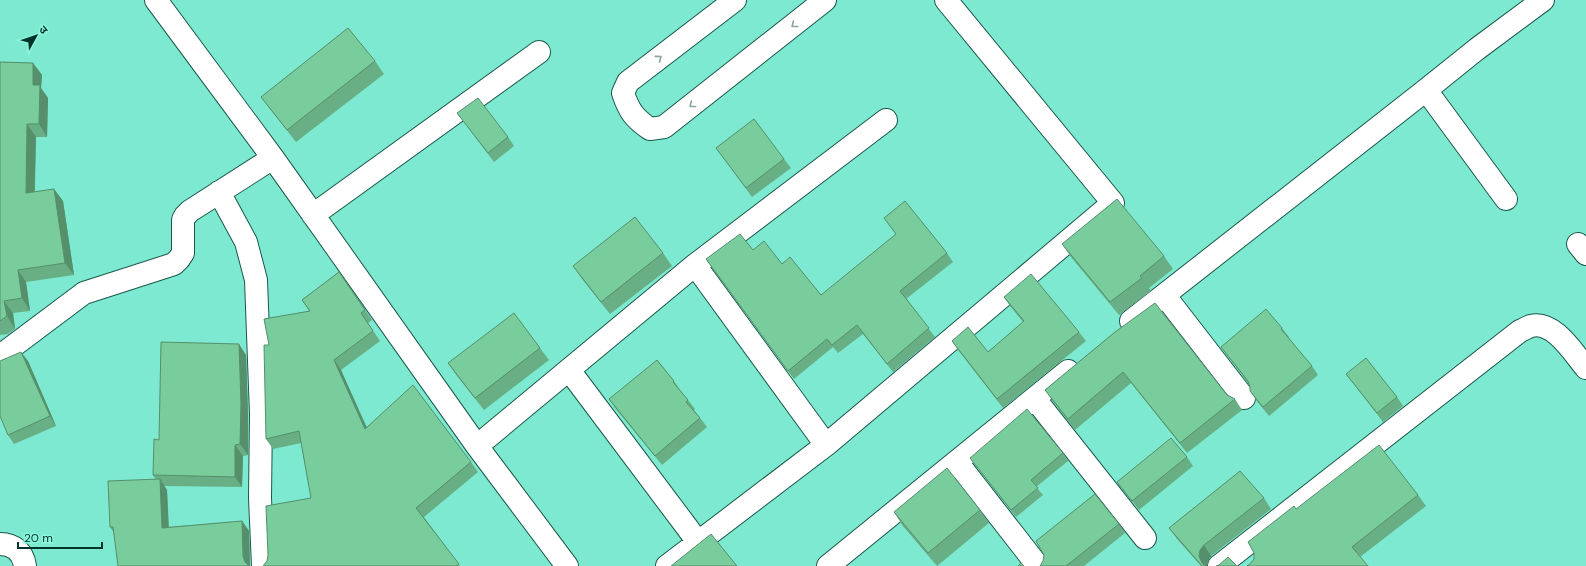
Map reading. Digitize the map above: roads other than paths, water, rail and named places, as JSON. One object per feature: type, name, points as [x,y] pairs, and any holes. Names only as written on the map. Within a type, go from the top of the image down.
[{"type":"street","points":[[156,0],[273,158],[477,446],[567,566]]},
{"type":"street","points":[[735,0],[628,82],[623,93],[628,109],[637,121],[650,129],[664,127],[825,0]]},
{"type":"street","points":[[667,566],[826,445],[1113,203],[946,0]]},
{"type":"street","points":[[1115,333],[1165,296],[1477,49],[1543,0]]},
{"type":"street","points":[[314,215],[539,52]]},
{"type":"street","points":[[1426,90],[1506,199]]},
{"type":"street","points":[[477,446],[695,265],[886,120]]},
{"type":"street","points":[[0,356],[84,292],[174,264],[183,253],[183,220],[185,216],[219,192],[273,158]]},
{"type":"street","points":[[219,192],[246,242],[256,280],[261,414],[260,498],[263,566]]},
{"type":"street","points":[[695,265],[826,445]]},
{"type":"street","points":[[1165,296],[1244,398]]},
{"type":"street","points":[[1219,566],[1244,559],[1520,331],[1533,326],[1546,328],[1559,335],[1586,368]]},
{"type":"street","points":[[828,566],[1084,358]]},
{"type":"street","points":[[569,370],[698,542]]},
{"type":"street","points":[[1035,399],[1145,538]]},
{"type":"street","points":[[957,462],[1038,566]]},
{"type":"street","points":[[0,544],[6,544],[20,553],[25,566]]}]
